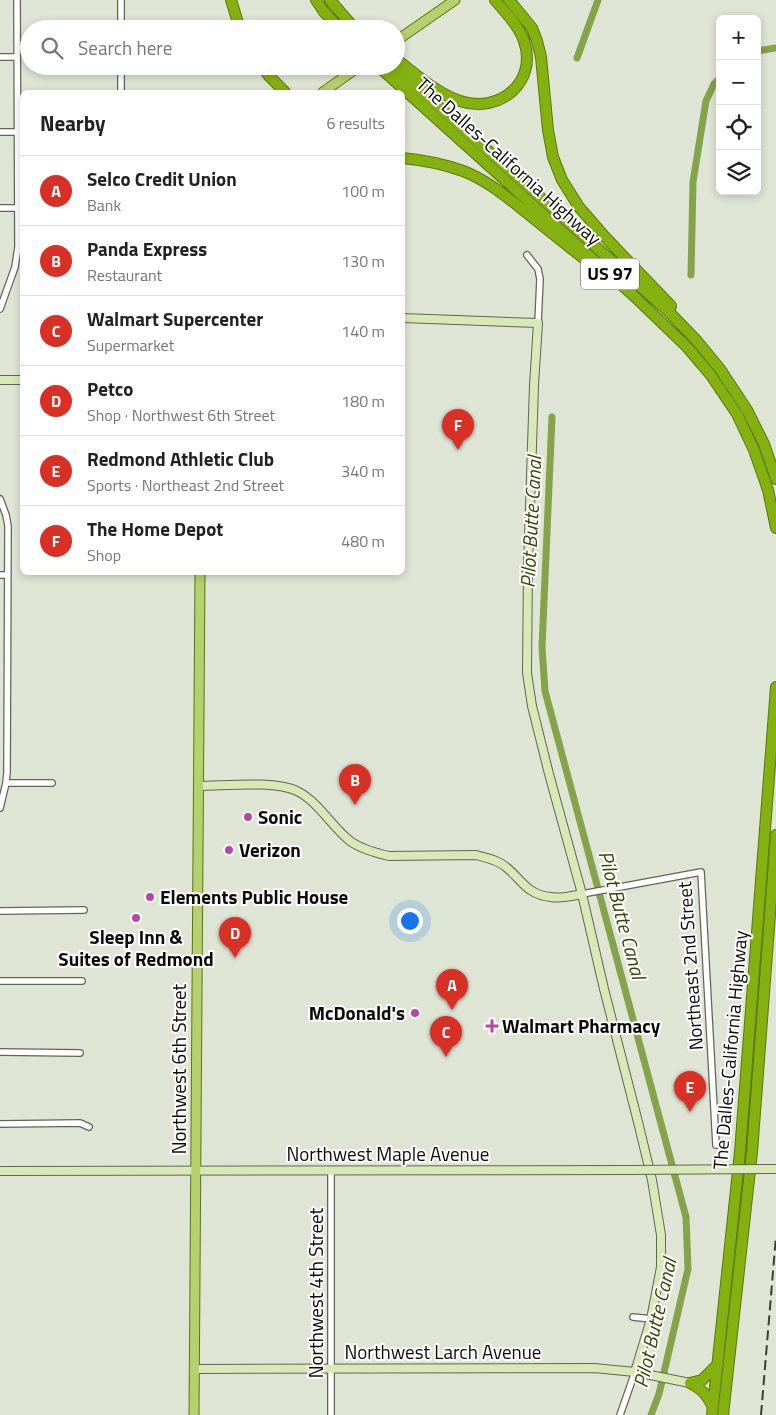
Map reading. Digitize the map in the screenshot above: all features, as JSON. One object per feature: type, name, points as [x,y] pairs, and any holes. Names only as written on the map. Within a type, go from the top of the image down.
[{"type":"highway","points":[[231,0],[237,20]]},
{"type":"highway","points":[[316,0],[332,20]]},
{"type":"highway","points":[[405,66],[430,85],[460,101],[476,104],[491,103],[502,99],[513,91],[522,79],[526,66],[527,52],[524,39],[518,29],[495,0]]},
{"type":"highway","points":[[509,0],[532,28],[537,41],[541,57],[548,130],[553,157],[562,180],[579,208],[673,307],[697,341]]},
{"type":"highway","points":[[332,3],[347,20]]},
{"type":"highway","points":[[332,3],[351,20]]},
{"type":"highway","name":"The Dalles-California Highway","points":[[388,75],[405,90]]},
{"type":"highway","name":"The Dalles-California Highway","points":[[403,75],[668,311],[697,341],[720,369],[747,410],[764,444],[776,479]]},
{"type":"highway","points":[[269,76],[274,90]]},
{"type":"highway","points":[[269,76],[283,90]]},
{"type":"highway","name":"The Dalles-California Highway","points":[[405,90],[634,296],[687,347],[710,374],[737,414],[754,450],[768,490],[776,528]]},
{"type":"highway","points":[[405,158],[443,164],[464,171],[485,182],[634,296]]},
{"type":"highway","name":"The Dalles-California Highway","points":[[712,1411],[740,1152],[776,687]]},
{"type":"highway","name":"The Dalles-California Highway","points":[[723,1415],[752,1152],[776,836]]},
{"type":"highway","points":[[690,1383],[702,1380],[718,1364]]},
{"type":"highway","points":[[690,1383],[706,1394],[712,1411]]},
{"type":"main road","points":[[405,35],[455,0]]},
{"type":"main road","points":[[326,90],[347,75]]},
{"type":"main road","name":"Northwest 6th Street","points":[[194,1415],[200,575]]},
{"type":"street","points":[[0,309],[17,257],[20,132],[17,0]]},
{"type":"street","points":[[121,0],[121,20]]},
{"type":"street","points":[[0,57],[17,57]]},
{"type":"street","points":[[121,75],[121,90]]},
{"type":"street","points":[[0,132],[20,132]]},
{"type":"street","points":[[0,208],[18,208]]},
{"type":"street","points":[[528,255],[538,269],[540,279],[534,384],[527,673],[532,706],[549,774],[585,894],[604,989],[652,1180],[661,1235],[661,1267],[651,1319],[620,1415]]},
{"type":"street","points":[[0,283],[8,286]]},
{"type":"street","points":[[405,318],[538,323]]},
{"type":"street","points":[[0,380],[20,380]]},
{"type":"street","points":[[0,499],[8,526],[8,653],[3,733],[6,783],[0,808]]},
{"type":"street","points":[[0,575],[8,575]]},
{"type":"street","points":[[0,653],[8,653]]},
{"type":"street","points":[[6,783],[52,783]]},
{"type":"street","points":[[198,786],[268,785],[296,790],[316,805],[351,842],[376,853],[389,856],[476,856],[490,858],[500,862],[524,886],[535,893],[550,898],[585,894]]},
{"type":"street","name":"Northeast 2nd Street","points":[[585,894],[701,872],[716,1145]]},
{"type":"street","points":[[0,911],[84,910]]},
{"type":"street","points":[[0,981],[82,981]]},
{"type":"street","points":[[0,1052],[80,1053]]},
{"type":"street","points":[[0,1124],[80,1123],[89,1127]]},
{"type":"street","name":"Northwest Maple Avenue","points":[[0,1171],[776,1169]]},
{"type":"street","name":"Northwest 4th Street","points":[[331,1170],[331,1415]]},
{"type":"street","points":[[632,1317],[651,1319]]},
{"type":"street","name":"Northwest Larch Avenue","points":[[194,1369],[594,1368],[635,1372],[690,1383]]},
{"type":"waterway","points":[[577,58],[598,0]]},
{"type":"waterway","name":"Pilot Butte Canal","points":[[761,50],[776,48]]},
{"type":"waterway","name":"Pilot Butte Canal","points":[[691,275],[693,182],[706,101],[716,82]]},
{"type":"waterway","name":"Pilot Butte Canal","points":[[552,417],[542,647],[545,691],[686,1217],[688,1269],[659,1394],[651,1415]]},
{"type":"railway","points":[[761,1415],[776,1236]]},
{"type":"place","name":"The Home Depot","points":[[458,450]]},
{"type":"place","name":"Panda Express","points":[[355,805]]},
{"type":"place","name":"Sonic","points":[[248,817]]},
{"type":"place","name":"Verizon","points":[[229,850]]},
{"type":"place","name":"Elements Public House","points":[[150,897]]},
{"type":"place","name":"Sleep Inn & Suites of Redmond","points":[[136,918]]},
{"type":"place","name":"Petco","points":[[235,958]]},
{"type":"place","name":"Selco Credit Union","points":[[452,1010]]},
{"type":"place","name":"McDonald's","points":[[415,1013]]},
{"type":"place","name":"Walmart Pharmacy","points":[[492,1026]]},
{"type":"place","name":"Walmart Supercenter","points":[[446,1057]]},
{"type":"place","name":"Redmond Athletic Club","points":[[690,1112]]}]
